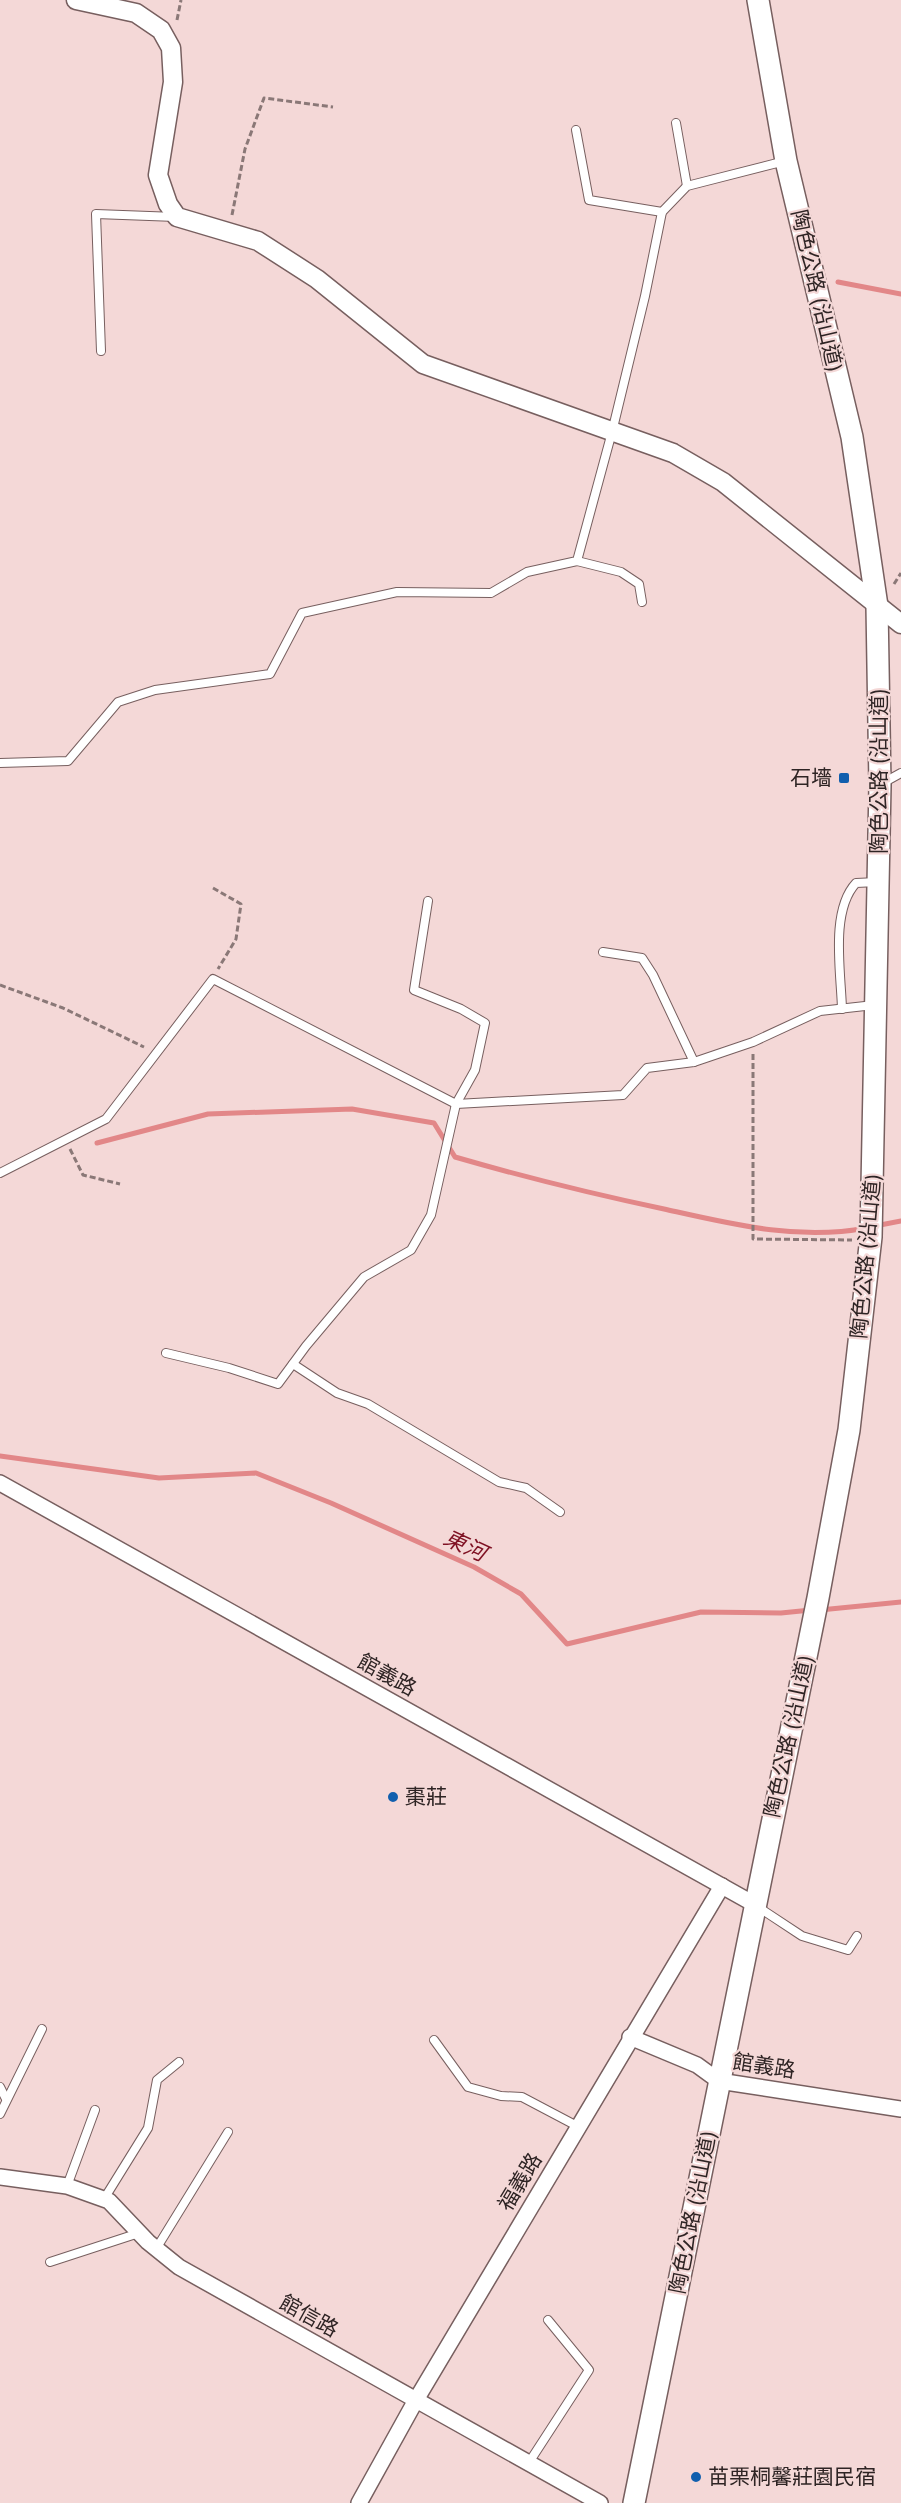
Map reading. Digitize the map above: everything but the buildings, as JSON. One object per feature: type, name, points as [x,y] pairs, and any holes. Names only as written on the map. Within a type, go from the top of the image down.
[{"type":"main road","name":"陶色公路 (沿山道)","points":[[634,2503],[818,1598],[849,1430],[871,1245],[873,1209],[880,785],[877,606],[852,437],[786,161],[758,0]]},
{"type":"street","points":[[76,0],[136,13],[161,30],[171,48],[173,82],[158,175],[168,204],[177,217],[258,241],[316,279],[423,364],[673,453],[723,482],[901,624]]},
{"type":"street","name":"館義路","points":[[0,1483],[754,1904]]},
{"type":"street","name":"福義路","points":[[359,2503],[416,2400],[577,2126],[722,1886]]},
{"type":"street","name":"館義路","points":[[630,2037],[697,2065],[719,2081],[901,2109]]},
{"type":"street","name":"館信路","points":[[0,2177],[67,2186],[109,2201],[139,2233],[179,2267],[600,2503]]},
{"type":"lane","points":[[676,123],[687,186]]},
{"type":"lane","points":[[576,130],[589,201],[662,212]]},
{"type":"lane","points":[[577,561],[612,432],[645,296],[662,212],[687,186],[786,161]]},
{"type":"lane","points":[[101,351],[96,214],[177,217]]},
{"type":"lane","points":[[0,763],[68,761],[118,702],[155,690],[270,674],[302,613],[397,592],[491,594],[527,572],[577,561],[621,572],[639,584],[642,602]]},
{"type":"lane","points":[[880,785],[901,773]]},
{"type":"lane","points":[[842,1009],[839,923],[849,890],[856,883],[879,882]]},
{"type":"lane","points":[[166,1353],[229,1368],[278,1384],[364,1276],[411,1250],[431,1215],[456,1104],[475,1070],[485,1023],[461,1009],[414,990],[428,902]]},
{"type":"lane","points":[[603,952],[642,958],[653,975],[694,1062]]},
{"type":"lane","points":[[0,1173],[106,1119],[213,979],[456,1104],[623,1095],[647,1068],[694,1062],[753,1042],[820,1011],[877,1005]]},
{"type":"lane","points":[[293,1364],[337,1394],[369,1404],[500,1482],[526,1488],[560,1512]]},
{"type":"lane","points":[[754,1904],[802,1936],[848,1950],[857,1936]]},
{"type":"lane","points":[[0,2114],[42,2029]]},
{"type":"lane","points":[[434,2040],[468,2087],[501,2096],[522,2097],[577,2126]]},
{"type":"lane","points":[[104,2199],[148,2128],[157,2080],[179,2062]]},
{"type":"lane","points":[[0,2087],[6,2098]]},
{"type":"lane","points":[[67,2186],[95,2110]]},
{"type":"lane","points":[[156,2249],[228,2133]]},
{"type":"lane","points":[[50,2262],[139,2233]]},
{"type":"lane","points":[[528,2464],[589,2370],[548,2320]]},
{"type":"path","points":[[228,232],[245,149],[264,98],[333,106]]},
{"type":"path","points":[[213,888],[241,904],[236,939],[213,979]]},
{"type":"path","points":[[0,985],[63,1008],[156,1053]]},
{"type":"path","points":[[753,1042],[753,1239],[847,1241],[871,1245]]},
{"type":"path","points":[[66,1139],[83,1175],[120,1185]]},
{"type":"waterway","points":[[838,282],[901,294]]},
{"type":"waterway","points":[[97,1143],[208,1114],[352,1109],[434,1123],[455,1157],[611,1197],[765,1229],[815,1233],[866,1228]]},
{"type":"waterway","points":[[875,1226],[901,1221]]},
{"type":"waterway","name":"東河","points":[[0,1456],[159,1478],[256,1473],[331,1503],[474,1567],[521,1594],[567,1644],[701,1612],[781,1613],[811,1610]]},
{"type":"waterway","name":"東河","points":[[820,1610],[901,1602]]},
{"type":"place","name":"石墻","points":[[844,778]]},
{"type":"place","name":"棗莊","points":[[393,1797]]},
{"type":"place","name":"苗栗桐馨莊園民宿","points":[[696,2477]]}]
